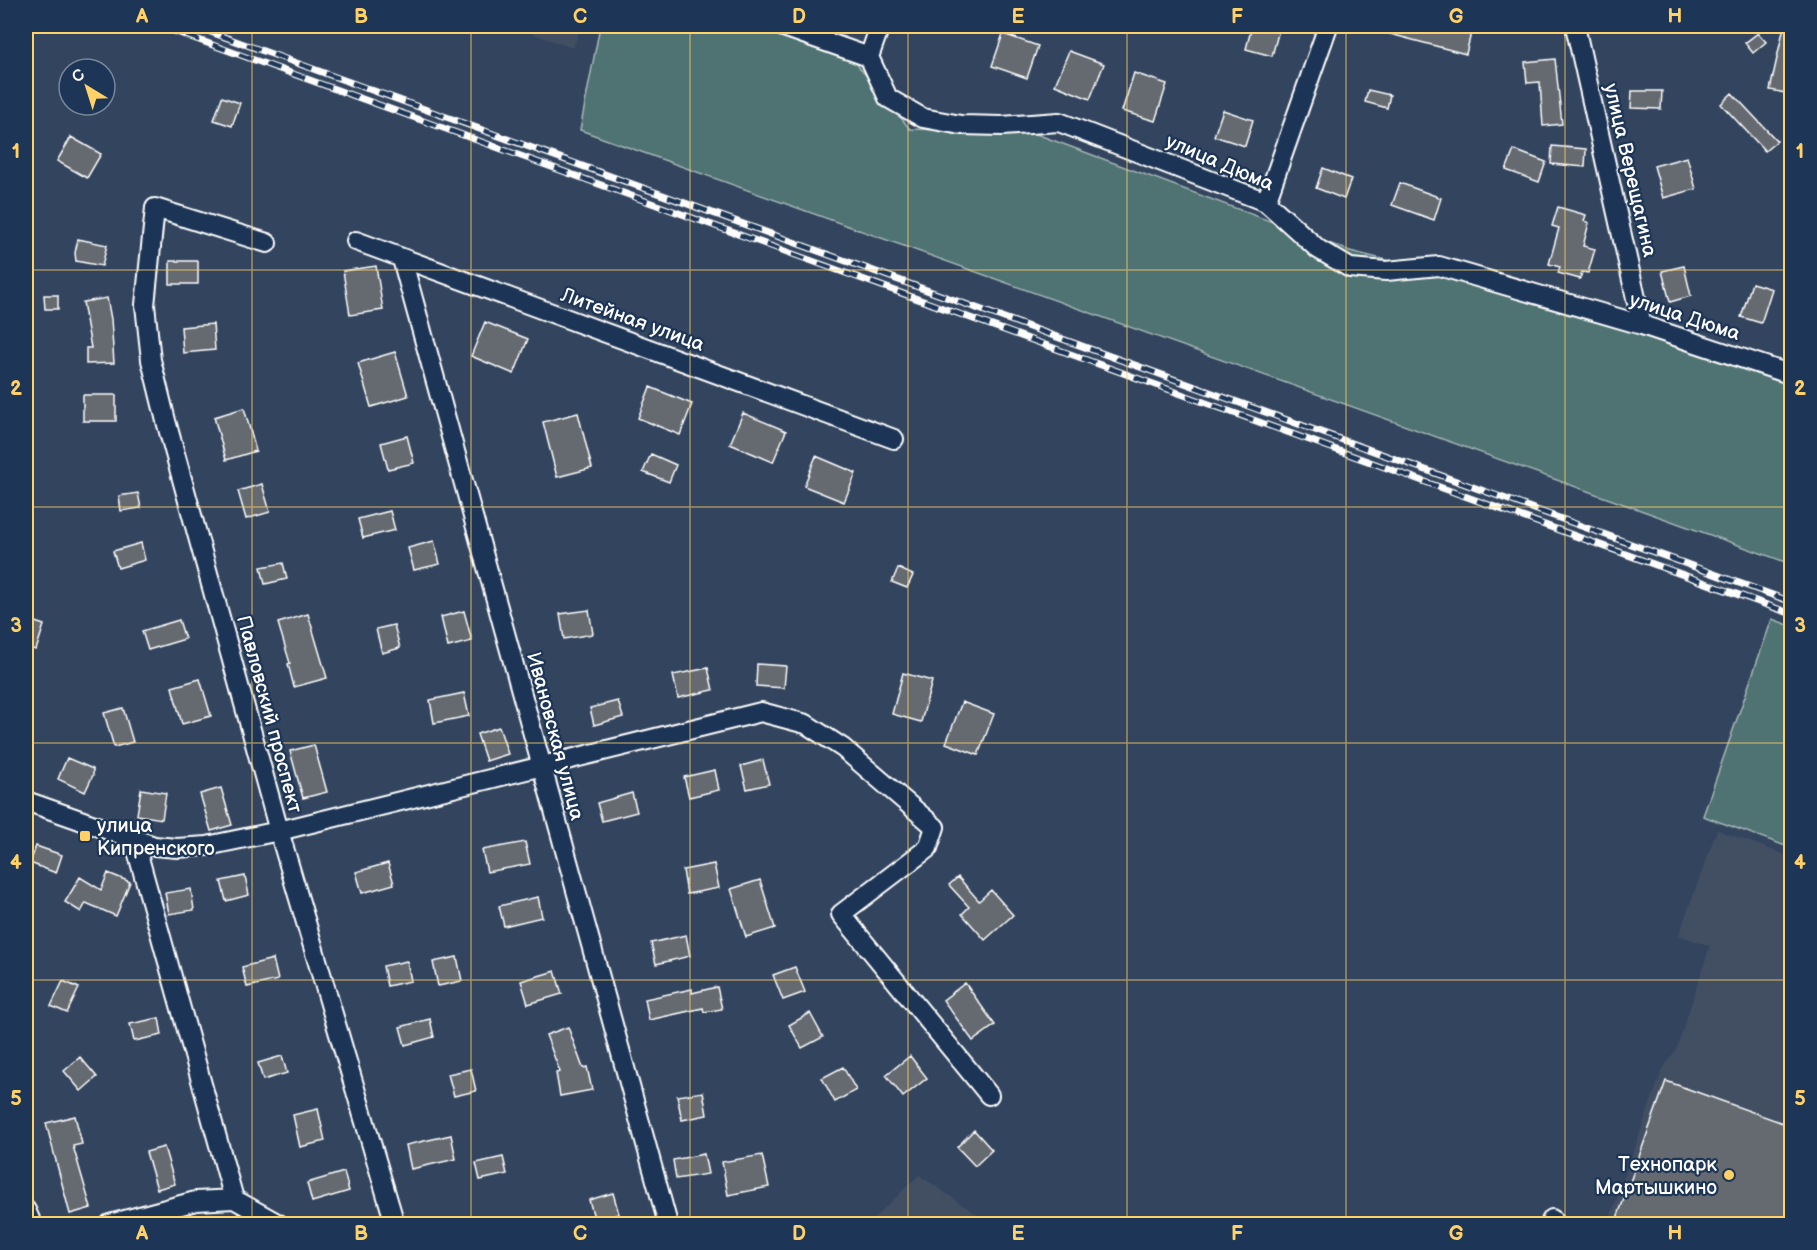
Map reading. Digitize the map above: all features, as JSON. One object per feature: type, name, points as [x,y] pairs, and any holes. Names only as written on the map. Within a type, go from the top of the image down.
[{"type":"street","points":[[781,26],[869,57],[880,26]]},
{"type":"street","points":[[1266,202],[1328,26]]},
{"type":"street","name":"улица Верещагина","points":[[1575,26],[1642,325]]},
{"type":"street","name":"улица Дюма","points":[[869,57],[888,98],[923,118],[961,125],[1002,126],[1059,122],[1266,202],[1318,249],[1350,268],[1386,272],[1439,266],[1642,325],[1791,375]]},
{"type":"street","name":"Павловский проспект","points":[[267,243],[155,208],[145,305],[151,360],[279,831],[395,1224]]},
{"type":"street","name":"Литейная улица","points":[[356,241],[894,439]]},
{"type":"street","name":"Ивановская улица","points":[[402,258],[668,1224]]},
{"type":"street","points":[[26,801],[154,846],[177,848],[207,846],[279,831],[761,711],[806,724],[843,748],[935,827],[928,848],[841,914],[989,1095]]},
{"type":"street","points":[[134,840],[237,1201],[246,1224]]},
{"type":"street","points":[[110,1224],[196,1201],[237,1201],[279,1224]]},
{"type":"street","points":[[26,1210],[32,1224]]},
{"type":"shaded area","points":[[512,26],[581,26],[573,48]]},
{"type":"shaded area","points":[[1717,830],[1791,857],[1791,1224],[1608,1224],[1662,1071],[1677,1048],[1710,946],[1679,935]]},
{"type":"shaded area","points":[[919,1175],[991,1224],[868,1224]]},
{"type":"green space","points":[[600,26],[754,26],[855,62],[910,129],[1031,132],[1350,251],[1722,345],[1791,374],[1791,564],[580,130]]},
{"type":"green space","points":[[1772,619],[1791,626],[1791,848],[1703,816]]},
{"type":"building","points":[[1252,26],[1280,26],[1272,56],[1246,49]]},
{"type":"building","points":[[1376,26],[1441,26],[1471,33],[1466,54],[1375,30]]},
{"type":"building","points":[[1784,26],[1791,26],[1791,94],[1770,90]]},
{"type":"building","points":[[1758,33],[1766,42],[1753,53],[1745,43]]},
{"type":"building","points":[[1003,34],[1038,46],[1027,78],[992,66]]},
{"type":"building","points":[[1069,51],[1104,64],[1090,99],[1055,85]]},
{"type":"building","points":[[1555,59],[1562,124],[1543,126],[1540,82],[1527,83],[1525,62]]},
{"type":"building","points":[[1134,73],[1167,84],[1155,121],[1122,111]]},
{"type":"building","points":[[1368,90],[1390,95],[1387,108],[1365,102]]},
{"type":"building","points":[[1632,91],[1662,91],[1661,109],[1631,108]]},
{"type":"building","points":[[1732,93],[1777,141],[1765,151],[1721,104]]},
{"type":"building","points":[[222,97],[240,103],[232,126],[214,120]]},
{"type":"building","points":[[1223,110],[1253,120],[1245,146],[1214,136]]},
{"type":"building","points":[[71,137],[101,154],[87,178],[57,161]]},
{"type":"building","points":[[1552,146],[1586,149],[1585,167],[1551,164]]},
{"type":"building","points":[[1514,150],[1546,162],[1539,182],[1506,170]]},
{"type":"building","points":[[1687,157],[1696,189],[1663,198],[1654,166]]},
{"type":"building","points":[[1323,168],[1351,179],[1344,199],[1316,188]]},
{"type":"building","points":[[1400,183],[1441,198],[1434,220],[1392,205]]},
{"type":"building","points":[[1558,207],[1586,215],[1584,221],[1589,223],[1583,246],[1595,249],[1588,273],[1582,272],[1580,279],[1558,273],[1560,267],[1549,264],[1559,228],[1552,226]]},
{"type":"building","points":[[78,239],[107,245],[102,266],[76,261]]},
{"type":"building","points":[[170,261],[198,261],[198,284],[170,284]]},
{"type":"building","points":[[376,266],[383,310],[350,315],[343,271]]},
{"type":"building","points":[[1684,266],[1691,296],[1670,302],[1662,271]]},
{"type":"building","points":[[1752,283],[1772,289],[1761,323],[1741,317]]},
{"type":"building","points":[[44,295],[58,295],[58,309],[45,309]]},
{"type":"building","points":[[107,298],[114,363],[86,364],[86,348],[91,348],[83,302]]},
{"type":"building","points":[[485,322],[528,339],[514,374],[471,356]]},
{"type":"building","points":[[213,324],[215,350],[183,353],[181,327]]},
{"type":"building","points":[[395,352],[408,396],[371,407],[358,363]]},
{"type":"building","points":[[650,387],[692,404],[680,435],[638,418]]},
{"type":"building","points":[[83,395],[116,395],[116,421],[83,421]]},
{"type":"building","points":[[244,408],[256,451],[226,460],[214,417]]},
{"type":"building","points":[[578,413],[592,468],[557,477],[543,422]]},
{"type":"building","points":[[743,413],[786,431],[773,462],[730,444]]},
{"type":"building","points":[[407,436],[414,463],[388,469],[381,443]]},
{"type":"building","points":[[651,454],[676,465],[669,482],[643,472]]},
{"type":"building","points":[[816,456],[856,473],[844,502],[804,486]]},
{"type":"building","points":[[262,484],[270,512],[246,519],[238,491]]},
{"type":"building","points":[[138,493],[141,508],[121,511],[119,496]]},
{"type":"building","points":[[390,511],[395,530],[363,538],[358,519]]},
{"type":"building","points":[[434,541],[440,564],[414,570],[408,548]]},
{"type":"building","points":[[141,543],[145,560],[118,568],[113,551]]},
{"type":"building","points":[[283,563],[287,579],[265,584],[261,567]]},
{"type":"building","points":[[898,568],[913,575],[907,588],[892,582]]},
{"type":"building","points":[[589,610],[593,634],[564,639],[560,614]]},
{"type":"building","points":[[464,611],[472,641],[448,647],[441,617]]},
{"type":"building","points":[[308,614],[327,678],[294,687],[288,664],[290,663],[278,623]]},
{"type":"building","points":[[26,619],[44,625],[36,650],[26,647]]},
{"type":"building","points":[[179,620],[185,639],[148,650],[142,631]]},
{"type":"building","points":[[394,625],[400,648],[382,653],[376,629]]},
{"type":"building","points":[[757,664],[786,666],[784,688],[756,686]]},
{"type":"building","points":[[708,668],[713,690],[678,698],[673,675]]},
{"type":"building","points":[[903,673],[932,681],[921,722],[892,714]]},
{"type":"building","points":[[200,679],[211,716],[182,724],[172,687]]},
{"type":"building","points":[[464,693],[469,716],[434,723],[430,700]]},
{"type":"building","points":[[618,701],[623,717],[594,725],[590,708]]},
{"type":"building","points":[[962,702],[994,714],[978,755],[946,743]]},
{"type":"building","points":[[123,708],[133,742],[114,747],[104,713]]},
{"type":"building","points":[[499,727],[508,754],[486,761],[477,734]]},
{"type":"building","points":[[314,745],[327,792],[303,798],[290,751]]},
{"type":"building","points":[[67,758],[93,769],[93,775],[85,792],[58,779]]},
{"type":"building","points":[[763,760],[769,784],[747,789],[741,766]]},
{"type":"building","points":[[715,770],[719,790],[689,797],[684,777]]},
{"type":"building","points":[[221,788],[232,825],[211,831],[200,794]]},
{"type":"building","points":[[141,789],[166,793],[162,819],[137,815]]},
{"type":"building","points":[[632,793],[637,812],[602,821],[597,803]]},
{"type":"building","points":[[525,842],[530,864],[487,872],[482,850]]},
{"type":"building","points":[[36,846],[62,855],[56,873],[30,863]]},
{"type":"building","points":[[388,863],[394,884],[362,893],[356,872]]},
{"type":"building","points":[[714,864],[719,888],[687,894],[683,870]]},
{"type":"building","points":[[108,873],[130,882],[116,916],[86,903],[81,912],[65,902],[80,877],[101,890]]},
{"type":"building","points":[[245,876],[249,895],[226,901],[221,881]]},
{"type":"building","points":[[958,877],[979,901],[991,890],[1013,915],[985,940],[962,914],[969,907],[949,885]]},
{"type":"building","points":[[760,880],[775,928],[746,937],[731,889]]},
{"type":"building","points":[[191,889],[194,910],[169,914],[165,893]]},
{"type":"building","points":[[538,897],[542,917],[504,926],[499,906]]},
{"type":"building","points":[[686,935],[690,956],[656,964],[651,943]]},
{"type":"building","points":[[457,957],[462,981],[438,986],[433,962]]},
{"type":"building","points":[[273,959],[278,980],[247,987],[242,967]]},
{"type":"building","points":[[407,961],[411,981],[387,986],[383,966]]},
{"type":"building","points":[[795,967],[805,992],[783,1000],[773,975]]},
{"type":"building","points":[[555,971],[562,994],[528,1004],[521,981]]},
{"type":"building","points":[[63,981],[79,988],[67,1013],[51,1006]]},
{"type":"building","points":[[965,983],[995,1025],[973,1041],[943,1000]]},
{"type":"building","points":[[717,987],[722,1009],[704,1012],[703,1008],[649,1020],[645,999],[692,989],[692,993]]},
{"type":"building","points":[[810,1013],[823,1037],[802,1048],[789,1025]]},
{"type":"building","points":[[159,1018],[162,1035],[134,1041],[130,1024]]},
{"type":"building","points":[[430,1019],[434,1037],[405,1045],[400,1027]]},
{"type":"building","points":[[568,1027],[583,1068],[587,1067],[592,1090],[560,1096],[556,1073],[560,1072],[546,1035]]},
{"type":"building","points":[[282,1056],[287,1073],[263,1080],[258,1063]]},
{"type":"building","points":[[910,1056],[927,1078],[903,1097],[886,1075]]},
{"type":"building","points":[[80,1057],[97,1077],[81,1091],[64,1071]]},
{"type":"building","points":[[843,1067],[856,1090],[835,1102],[822,1078]]},
{"type":"building","points":[[471,1069],[476,1091],[454,1096],[448,1074]]},
{"type":"building","name":"Технопарк Мартышкино","points":[[1666,1081],[1791,1126],[1791,1224],[1615,1224]]},
{"type":"building","points":[[703,1092],[707,1115],[682,1120],[677,1096]]},
{"type":"building","points":[[318,1109],[325,1141],[300,1147],[293,1115]]},
{"type":"building","points":[[75,1116],[82,1144],[73,1146],[91,1208],[70,1214],[46,1123]]},
{"type":"building","points":[[974,1130],[992,1150],[975,1166],[957,1147]]},
{"type":"building","points":[[451,1135],[456,1159],[411,1169],[406,1145]]},
{"type":"building","points":[[164,1147],[175,1184],[157,1189],[146,1152]]},
{"type":"building","points":[[704,1154],[708,1174],[676,1179],[673,1160]]},
{"type":"building","points":[[762,1155],[769,1187],[728,1195],[722,1162]]},
{"type":"building","points":[[503,1157],[507,1174],[480,1180],[476,1163]]},
{"type":"building","points":[[344,1172],[349,1191],[312,1202],[307,1183]]},
{"type":"building","points":[[613,1193],[619,1214],[595,1221],[589,1200]]},
{"type":"railway","points":[[160,26],[1792,614]]},
{"type":"railway","points":[[194,26],[1792,602]]},
{"type":"place","name":"улица Кипренского","points":[[85,836]]},
{"type":"place","name":"Технопарк Мартышкино","points":[[1729,1175]]}]
